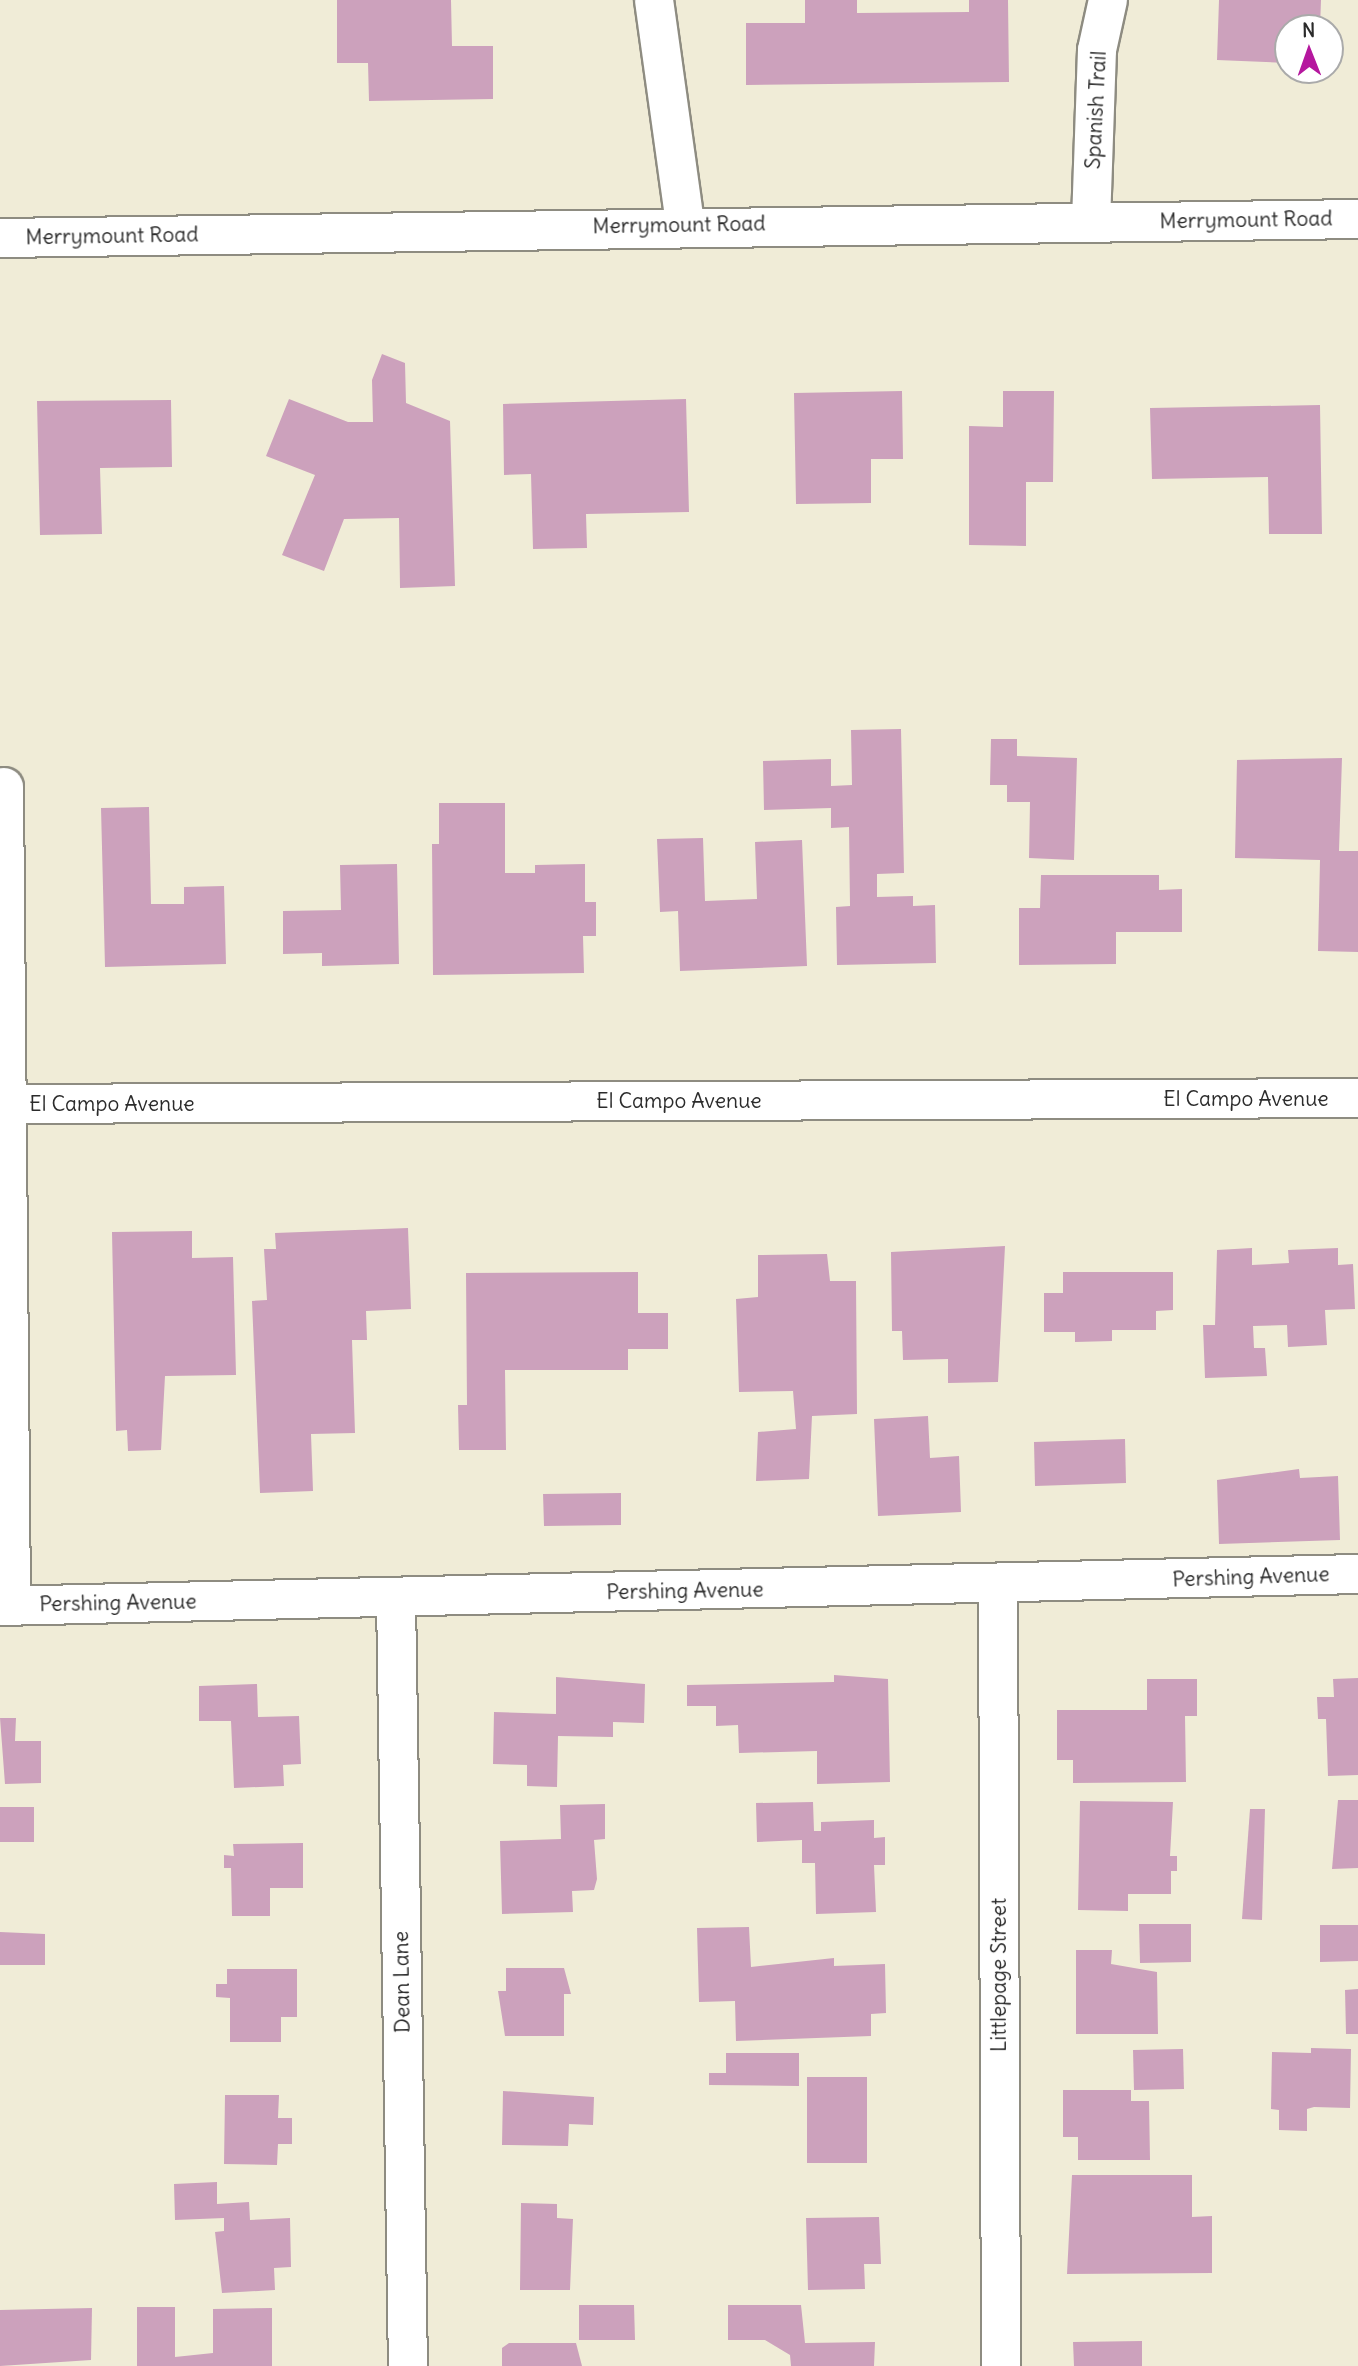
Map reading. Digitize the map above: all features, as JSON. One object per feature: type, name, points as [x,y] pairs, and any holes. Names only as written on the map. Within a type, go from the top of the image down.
[{"type":"street","points":[[654,0],[685,224]]},
{"type":"street","name":"Spanish Trail","points":[[1091,222],[1097,50],[1108,0]]},
{"type":"street","name":"Merrymount Road","points":[[0,238],[685,224],[1358,219]]},
{"type":"street","points":[[4,787],[6,1605]]},
{"type":"street","name":"El Campo Avenue","points":[[4,1104],[1358,1098]]},
{"type":"street","name":"Pershing Avenue","points":[[6,1605],[1358,1574]]},
{"type":"street","name":"Littlepage Street","points":[[998,1583],[1001,2366]]},
{"type":"street","name":"Dean Lane","points":[[396,1597],[408,2366]]},
{"type":"building","points":[[337,0],[451,0],[452,46],[493,46],[493,99],[369,101],[368,63],[337,63]]},
{"type":"building","points":[[805,0],[857,0],[857,13],[969,12],[969,0],[1008,0],[1009,82],[746,85],[746,23],[805,23]]},
{"type":"building","points":[[1219,0],[1321,0],[1320,14],[1274,14],[1274,62],[1217,60]]},
{"type":"building","points":[[382,354],[405,363],[406,403],[450,421],[455,586],[400,588],[399,518],[344,519],[324,571],[282,555],[315,475],[266,456],[289,399],[348,422],[373,422],[372,380]]},
{"type":"building","points":[[902,391],[903,459],[871,459],[871,503],[796,504],[794,393]]},
{"type":"building","points":[[1003,391],[1054,391],[1053,482],[1026,482],[1026,546],[969,545],[969,426],[1003,427]]},
{"type":"building","points":[[686,399],[689,512],[586,514],[587,548],[533,549],[531,474],[504,475],[503,404]]},
{"type":"building","points":[[171,400],[172,467],[100,468],[102,534],[40,535],[37,401]]},
{"type":"building","points":[[1320,405],[1322,534],[1269,534],[1268,477],[1152,479],[1150,408]]},
{"type":"building","points":[[901,729],[904,873],[877,874],[877,897],[913,896],[913,906],[935,905],[936,963],[837,965],[836,907],[850,906],[849,827],[831,828],[831,808],[764,810],[763,761],[831,759],[831,786],[852,785],[851,730]]},
{"type":"building","points":[[991,739],[1017,739],[1017,756],[1077,758],[1074,860],[1029,858],[1030,802],[1007,802],[1007,785],[990,785]]},
{"type":"building","points":[[1342,758],[1339,851],[1358,851],[1358,952],[1318,951],[1320,860],[1235,858],[1237,760]]},
{"type":"building","points":[[439,803],[505,803],[505,873],[535,873],[535,865],[585,864],[585,902],[596,902],[596,936],[583,936],[584,973],[433,975],[432,844],[439,844]]},
{"type":"building","points":[[149,807],[151,904],[184,904],[184,887],[224,886],[226,964],[105,967],[101,808]]},
{"type":"building","points":[[703,838],[705,901],[757,899],[755,842],[802,840],[807,966],[680,971],[678,911],[660,912],[657,839]]},
{"type":"building","points":[[397,864],[399,964],[322,966],[322,953],[283,954],[283,911],[341,910],[340,865]]},
{"type":"building","points":[[1041,875],[1159,875],[1159,890],[1182,889],[1182,932],[1116,932],[1116,964],[1019,965],[1019,908],[1040,908]]},
{"type":"building","points":[[408,1228],[411,1309],[366,1311],[367,1340],[352,1340],[355,1433],[311,1434],[313,1491],[260,1493],[252,1301],[267,1300],[264,1249],[276,1249],[275,1233]]},
{"type":"building","points":[[192,1231],[192,1258],[233,1257],[236,1375],[165,1376],[161,1450],[128,1451],[127,1430],[116,1431],[112,1232]]},
{"type":"building","points":[[1005,1246],[998,1382],[948,1383],[948,1359],[903,1360],[902,1331],[892,1331],[891,1252]]},
{"type":"building","points":[[1252,1248],[1252,1265],[1289,1263],[1288,1250],[1338,1248],[1338,1265],[1353,1264],[1355,1309],[1325,1310],[1327,1345],[1288,1347],[1287,1325],[1253,1326],[1254,1348],[1265,1348],[1267,1376],[1205,1378],[1203,1325],[1215,1325],[1217,1250]]},
{"type":"building","points":[[827,1254],[830,1281],[856,1281],[857,1414],[812,1416],[809,1479],[756,1481],[758,1432],[796,1429],[793,1391],[739,1392],[736,1299],[758,1297],[758,1255]]},
{"type":"building","points":[[638,1272],[638,1313],[668,1313],[668,1349],[628,1349],[628,1370],[505,1370],[506,1450],[459,1450],[458,1405],[467,1405],[466,1273]]},
{"type":"building","points":[[1063,1272],[1173,1272],[1173,1310],[1156,1311],[1156,1330],[1112,1330],[1112,1341],[1075,1342],[1075,1332],[1044,1332],[1044,1293],[1063,1293]]},
{"type":"building","points":[[928,1416],[930,1458],[959,1456],[961,1512],[878,1516],[874,1419]]},
{"type":"building","points":[[1125,1439],[1126,1483],[1035,1486],[1034,1442]]},
{"type":"building","points":[[1299,1469],[1300,1478],[1338,1476],[1340,1540],[1219,1544],[1217,1480]]},
{"type":"building","points":[[621,1493],[621,1525],[544,1526],[543,1494]]},
{"type":"building","points":[[834,1675],[888,1679],[890,1782],[817,1784],[817,1751],[739,1753],[738,1725],[716,1726],[716,1706],[687,1706],[687,1685],[834,1682]]},
{"type":"building","points":[[556,1677],[645,1684],[644,1723],[613,1722],[613,1737],[558,1736],[557,1787],[527,1786],[527,1765],[493,1764],[494,1712],[556,1714]]},
{"type":"building","points":[[1358,1678],[1358,1775],[1328,1776],[1326,1719],[1318,1719],[1317,1697],[1334,1697],[1333,1679]]},
{"type":"building","points":[[1147,1679],[1197,1679],[1197,1716],[1185,1716],[1186,1782],[1073,1783],[1073,1760],[1057,1760],[1057,1710],[1147,1710]]},
{"type":"building","points":[[257,1684],[258,1717],[299,1716],[301,1764],[283,1765],[284,1786],[234,1788],[231,1721],[199,1721],[199,1686]]},
{"type":"building","points":[[0,1718],[16,1718],[15,1741],[41,1741],[41,1783],[5,1784]]},
{"type":"building","points":[[1338,1800],[1358,1800],[1358,1868],[1332,1869]]},
{"type":"building","points":[[1080,1801],[1173,1802],[1170,1856],[1177,1856],[1177,1871],[1171,1871],[1171,1894],[1128,1894],[1128,1911],[1078,1910]]},
{"type":"building","points":[[813,1802],[814,1831],[821,1831],[821,1822],[874,1820],[874,1838],[885,1837],[885,1865],[874,1865],[876,1912],[816,1914],[815,1863],[802,1863],[802,1840],[757,1842],[756,1803]]},
{"type":"building","points":[[605,1804],[605,1839],[594,1840],[597,1879],[594,1890],[572,1891],[573,1912],[502,1914],[500,1841],[561,1839],[560,1805]]},
{"type":"building","points":[[0,1807],[34,1807],[34,1842],[0,1842]]},
{"type":"building","points":[[1250,1809],[1265,1809],[1262,1920],[1242,1919]]},
{"type":"building","points":[[303,1843],[303,1888],[270,1888],[270,1916],[232,1916],[231,1868],[224,1868],[224,1855],[234,1856],[233,1844]]},
{"type":"building","points":[[1139,1924],[1191,1924],[1191,1962],[1140,1963]]},
{"type":"building","points":[[1320,1925],[1358,1925],[1358,1961],[1320,1962]]},
{"type":"building","points":[[749,1927],[751,1967],[834,1958],[834,1966],[885,1964],[886,2013],[871,2014],[871,2036],[736,2041],[735,2001],[699,2002],[697,1928]]},
{"type":"building","points":[[0,1932],[45,1934],[45,1965],[0,1965]]},
{"type":"building","points":[[1076,1950],[1112,1950],[1111,1964],[1157,1972],[1158,2034],[1076,2034]]},
{"type":"building","points":[[506,1968],[564,1968],[571,1994],[564,1994],[564,2036],[505,2036],[498,1991],[506,1991]]},
{"type":"building","points":[[227,1969],[297,1969],[297,2017],[281,2017],[281,2042],[230,2042],[230,1998],[216,1997],[216,1984],[227,1984]]},
{"type":"building","points":[[1358,1989],[1358,2034],[1346,2034],[1345,1990]]},
{"type":"building","points":[[1311,2048],[1351,2049],[1350,2108],[1307,2109],[1307,2131],[1279,2130],[1279,2110],[1271,2109],[1272,2052],[1311,2053]]},
{"type":"building","points":[[1183,2049],[1184,2089],[1134,2090],[1133,2050]]},
{"type":"building","points":[[726,2053],[799,2053],[799,2086],[709,2085],[709,2073],[726,2073]]},
{"type":"building","points":[[807,2077],[867,2077],[867,2163],[807,2163]]},
{"type":"building","points":[[1063,2090],[1131,2090],[1131,2101],[1149,2101],[1150,2160],[1078,2160],[1078,2137],[1063,2137]]},
{"type":"building","points":[[503,2091],[594,2097],[593,2125],[569,2124],[568,2146],[502,2145]]},
{"type":"building","points":[[225,2095],[279,2095],[278,2118],[292,2118],[292,2144],[278,2144],[277,2165],[224,2164]]},
{"type":"building","points":[[1072,2175],[1192,2175],[1192,2217],[1212,2216],[1212,2273],[1067,2274]]},
{"type":"building","points":[[217,2182],[217,2204],[249,2202],[250,2220],[290,2218],[291,2267],[274,2268],[275,2290],[222,2293],[215,2232],[224,2231],[224,2218],[175,2220],[174,2184]]},
{"type":"building","points":[[521,2203],[557,2204],[557,2218],[573,2219],[570,2290],[520,2290]]},
{"type":"building","points":[[879,2217],[881,2264],[864,2264],[865,2289],[808,2290],[806,2218]]},
{"type":"building","points":[[579,2305],[634,2305],[635,2340],[579,2340]]},
{"type":"building","points":[[728,2305],[801,2305],[805,2343],[875,2342],[874,2366],[791,2366],[790,2355],[765,2340],[728,2340]]},
{"type":"building","points":[[137,2307],[175,2307],[175,2357],[213,2353],[213,2309],[272,2308],[272,2366],[137,2366]]},
{"type":"building","points":[[92,2308],[91,2360],[0,2366],[0,2310]]},
{"type":"building","points":[[1142,2341],[1142,2366],[1074,2366],[1073,2342]]},
{"type":"building","points":[[509,2343],[576,2343],[582,2366],[502,2366],[502,2348]]}]
